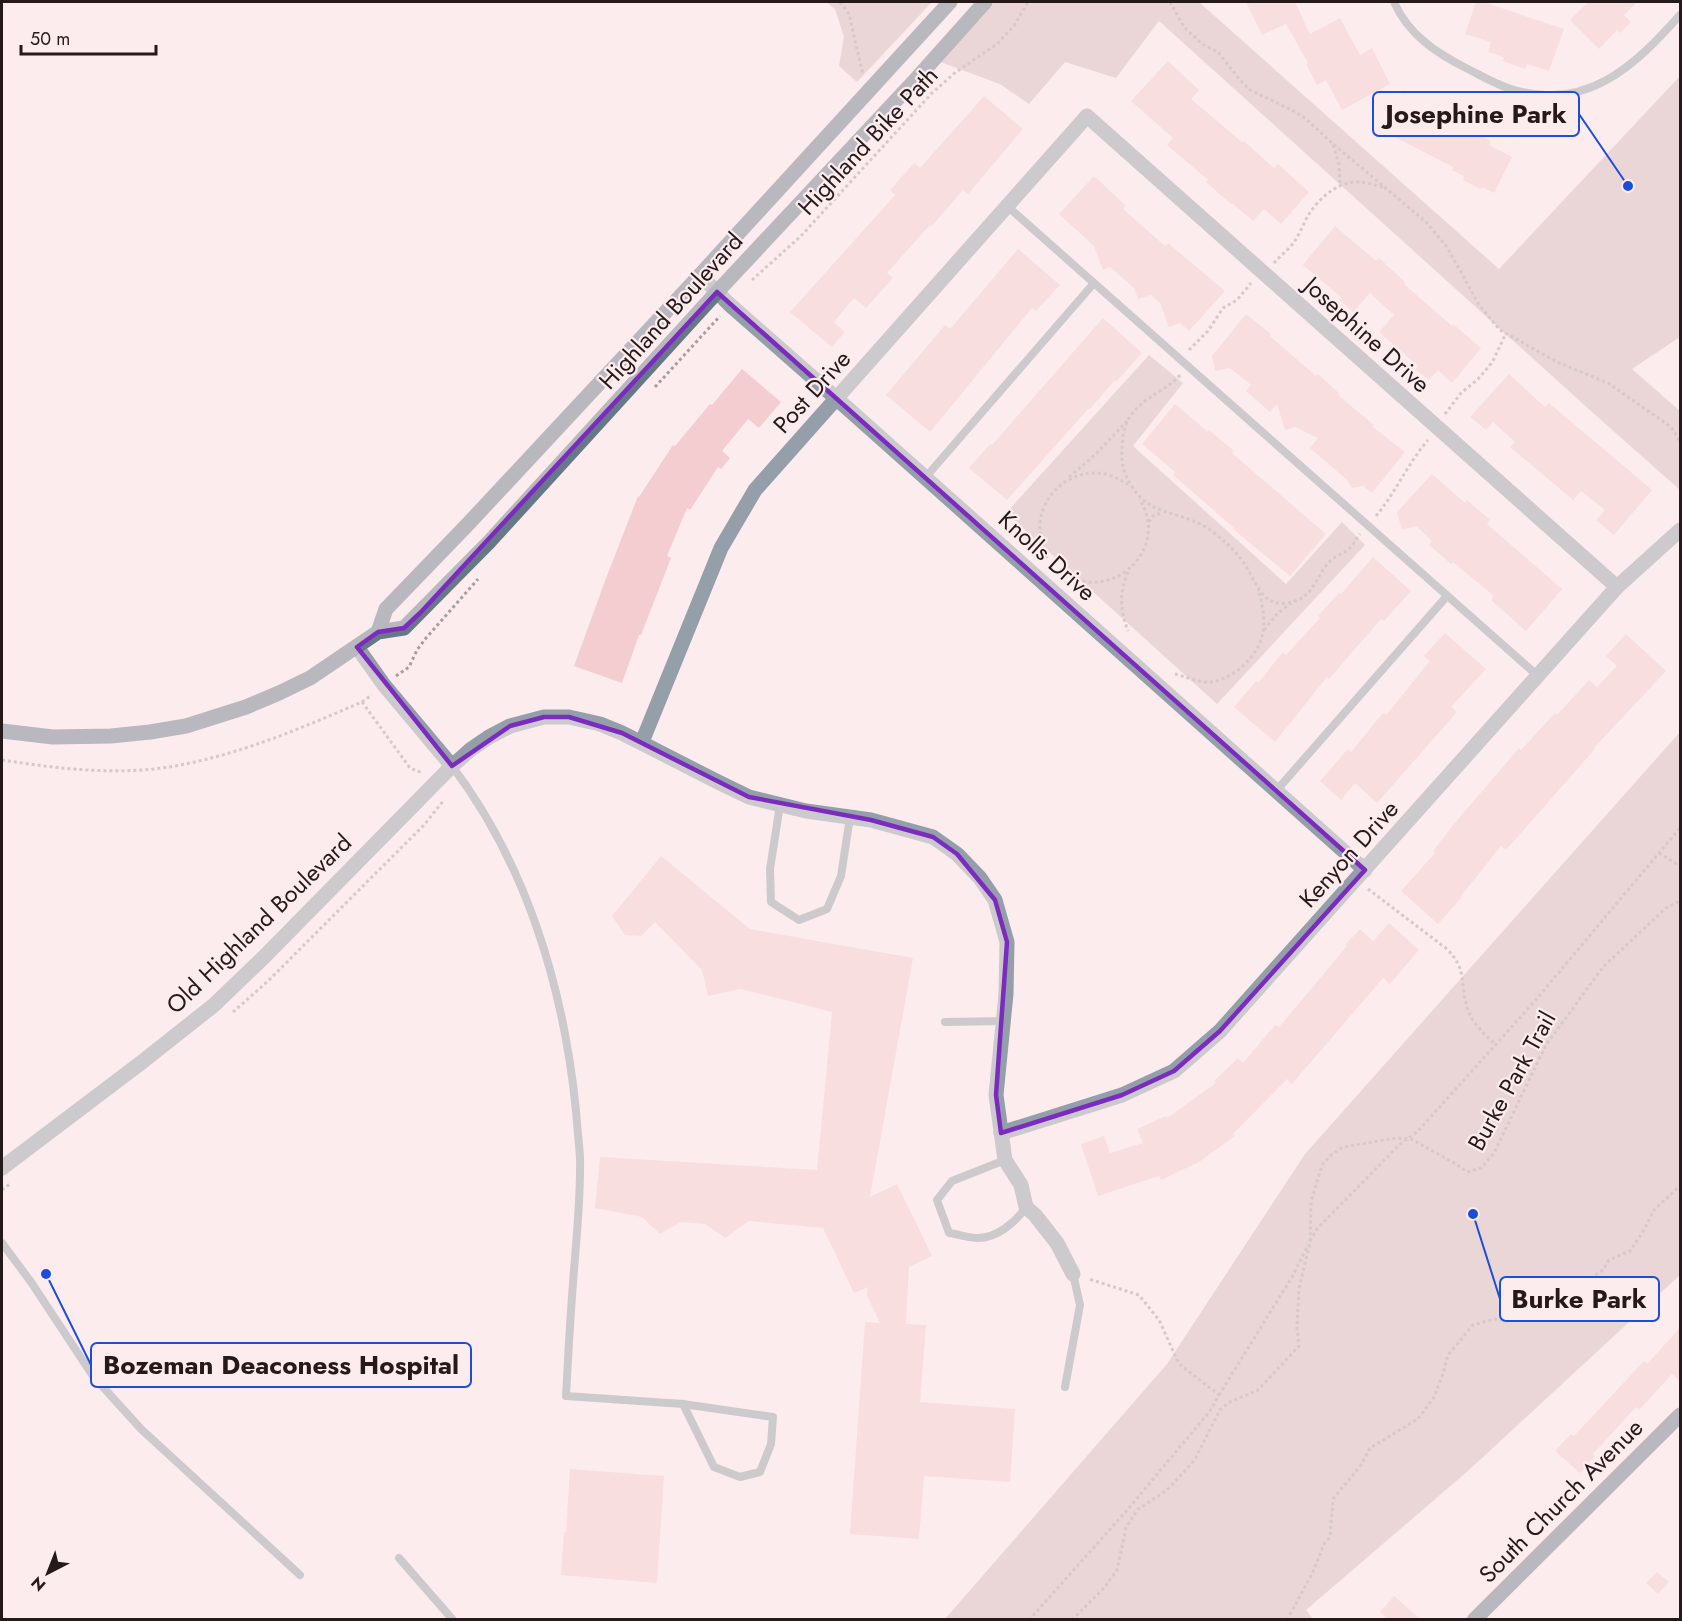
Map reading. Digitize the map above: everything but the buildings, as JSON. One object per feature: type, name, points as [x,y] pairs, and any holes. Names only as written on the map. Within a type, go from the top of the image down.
[{"type":"main road","name":"Highland Boulevard","points":[[378,632],[386,609],[700,275],[950,2]]},
{"type":"main road","name":"Highland Boulevard","points":[[2,731],[53,737],[111,736],[186,726],[246,707],[279,693],[310,678],[378,632],[404,628],[489,542],[985,2]]},
{"type":"main road","name":"South Church Avenue","points":[[1474,1620],[1680,1415]]},
{"type":"street","name":"Post Drive","points":[[642,742],[721,548],[755,489],[1087,116]]},
{"type":"street","name":"Josephine Drive","points":[[1087,116],[1617,587]]},
{"type":"street","name":"Knolls Drive","points":[[700,275],[1276,791],[1361,874]]},
{"type":"street","name":"Kenyon Drive","points":[[1001,1133],[1122,1095],[1174,1071],[1220,1031],[1617,587],[1680,530]]},
{"type":"street","points":[[357,647],[384,685],[452,766]]},
{"type":"street","name":"Old Highland Boulevard","points":[[2,1167],[214,1005],[470,750],[510,726],[544,717],[569,717],[600,724],[642,742],[749,797],[780,805],[871,820],[933,837],[957,854],[980,878],[995,900],[1007,942],[1004,1022],[996,1095],[1005,1160]]},
{"type":"street","points":[[1005,1160],[1021,1185],[1026,1207],[1057,1243],[1073,1274]]},
{"type":"lane","points":[[1394,2],[1399,13],[1420,39],[1440,54],[1503,86],[1534,94],[1572,93],[1606,81],[1623,70],[1662,35],[1680,15]]},
{"type":"lane","points":[[1007,206],[1538,676]]},
{"type":"lane","points":[[925,478],[1094,283]]},
{"type":"lane","points":[[1276,791],[1448,596]]},
{"type":"lane","points":[[452,766],[469,788],[490,823],[526,897],[549,966],[566,1037],[580,1156],[566,1396],[683,1404],[773,1417],[771,1444],[760,1472],[740,1477],[714,1467],[683,1404]]},
{"type":"lane","points":[[780,805],[770,870],[771,902],[799,920],[827,909],[841,876],[850,817]]},
{"type":"lane","points":[[945,1022],[1004,1022]]},
{"type":"lane","points":[[1005,1160],[952,1181],[937,1200],[949,1233],[980,1238],[1002,1232],[1021,1216],[1026,1207]]},
{"type":"lane","points":[[2,1243],[31,1282],[93,1376],[149,1437],[300,1575]]},
{"type":"lane","points":[[1065,1387],[1080,1305],[1073,1274]]},
{"type":"lane","points":[[399,1558],[453,1620]]},
{"type":"path","points":[[840,2],[849,14],[867,91]]},
{"type":"path","name":"Highland Bike Path","points":[[752,281],[800,237],[932,93],[956,72],[997,44],[1014,26],[1028,2]]},
{"type":"path","points":[[1170,2],[1184,27],[1202,44],[1218,52],[1250,90],[1306,119],[1426,222],[1447,247],[1479,305],[1500,330],[1557,362],[1608,383],[1671,427],[1680,441]]},
{"type":"path","points":[[1332,143],[1339,164],[1340,185]]},
{"type":"path","points":[[1180,359],[1208,331],[1223,308],[1237,300],[1252,282],[1264,274],[1296,240],[1317,203],[1340,185],[1353,182],[1387,189]]},
{"type":"path","points":[[1258,590],[1274,603],[1284,604],[1304,598],[1311,591],[1332,559],[1349,549],[1386,503],[1416,454],[1461,393],[1478,380],[1493,361],[1506,333]]},
{"type":"path","points":[[1047,558],[1042,544],[1040,522],[1048,499],[1095,455],[1147,398],[1172,383],[1188,366]]},
{"type":"path","points":[[1130,417],[1124,431],[1121,458],[1124,471],[1132,486],[1151,507],[1201,524],[1235,551],[1258,590],[1263,606],[1264,621],[1260,646],[1238,671],[1211,682],[1175,674]]},
{"type":"path","points":[[1064,482],[1073,477],[1095,473],[1110,475],[1132,486]]},
{"type":"path","points":[[1128,631],[1122,615],[1120,594],[1128,571],[1146,545],[1148,525],[1146,511],[1140,497]]},
{"type":"path","points":[[1148,525],[1157,513],[1168,513]]},
{"type":"path","points":[[1071,579],[1098,582],[1128,571]]},
{"type":"path","points":[[1263,630],[1277,614],[1293,602]]},
{"type":"path","name":"Burke Park Trail","points":[[1029,1620],[1129,1508],[1210,1411],[1292,1277],[1317,1229],[1400,1144],[1418,1131],[1496,1045],[1680,828]]},
{"type":"path","points":[[1659,853],[1680,866]]},
{"type":"path","points":[[1361,874],[1370,891],[1456,958],[1461,967],[1467,1007],[1471,1018],[1496,1045]]},
{"type":"path","name":"Burke Park Trail","points":[[1072,1620],[1104,1588],[1117,1570],[1126,1528],[1137,1510],[1167,1490],[1194,1461],[1220,1410],[1228,1403],[1258,1390],[1299,1346],[1297,1328],[1299,1288],[1310,1242],[1311,1202],[1322,1165],[1332,1154],[1343,1147],[1396,1138],[1411,1139],[1467,1172],[1481,1168],[1494,1153],[1546,1045],[1603,967],[1666,908],[1680,901]]},
{"type":"path","points":[[1287,1620],[1313,1572],[1324,1544],[1330,1537],[1333,1499],[1360,1465],[1370,1448],[1418,1419],[1434,1397],[1448,1355],[1473,1325],[1494,1319],[1507,1321],[1530,1310],[1545,1297],[1572,1290],[1603,1270],[1609,1260],[1630,1251],[1654,1210],[1680,1186]]},
{"type":"path","points":[[1073,1274],[1139,1295],[1159,1320],[1179,1364],[1219,1395]]},
{"type":"highlighted area","points":[[717,292],[1365,870],[1220,1031],[1174,1071],[1122,1095],[1001,1133],[996,1095],[1007,942],[995,900],[957,854],[933,837],[871,820],[749,797],[622,733],[569,717],[544,717],[510,726],[452,766],[357,647],[378,632],[404,628],[421,612]]},
{"type":"shaded area","points":[[826,2],[932,2],[857,82],[839,66],[844,37],[835,9]]},
{"type":"shaded area","points":[[987,2],[1199,2],[1499,269],[1680,76],[1680,337],[1632,369],[1680,411],[1680,490],[1159,21],[1116,78],[1065,62],[1029,104],[1000,84],[935,60]]},
{"type":"shaded area","points":[[1149,355],[1183,383],[1133,446],[1286,584],[1342,522],[1365,545],[1217,704],[1006,513]]},
{"type":"shaded area","points":[[1680,732],[1680,1275],[1469,1470],[1306,1610],[1313,1619],[945,1619],[1167,1364],[1305,1154]]},
{"type":"place","name":"Josephine Park","points":[[1628,186]]},
{"type":"place","name":"Burke Park","points":[[1473,1214]]},
{"type":"place","name":"Bozeman Deaconess Hospital","points":[[46,1274]]}]
